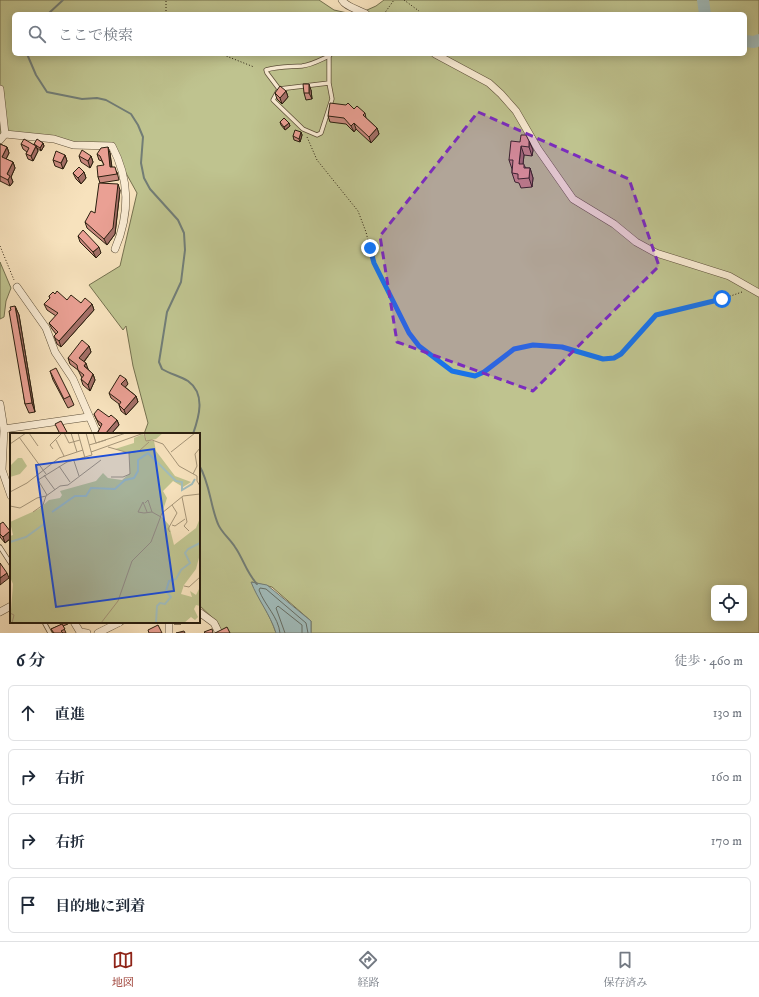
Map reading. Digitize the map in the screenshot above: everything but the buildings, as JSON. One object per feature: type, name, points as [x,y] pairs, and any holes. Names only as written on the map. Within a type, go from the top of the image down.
[{"type":"street","points":[[342,0],[345,5],[357,8],[363,12]]},
{"type":"street","points":[[439,56],[489,83],[501,94],[516,111],[538,149],[573,199],[614,224],[636,242],[656,253],[729,276],[759,293]]},
{"type":"street","points":[[0,89],[2,137],[54,139],[73,145],[112,146],[118,158],[126,183],[126,202],[120,237],[115,249]]},
{"type":"street","points":[[17,287],[46,328],[55,352],[73,379],[88,417],[96,433]]},
{"type":"street","points":[[0,404],[4,429],[1,470],[10,493]]},
{"type":"street","points":[[4,429],[88,417]]},
{"type":"street","points":[[0,612],[10,607]]},
{"type":"street","points":[[200,613],[214,623],[219,633]]},
{"type":"street","points":[[75,623],[80,632],[87,633]]},
{"type":"street","points":[[98,633],[118,623]]},
{"type":"lane","points":[[279,89],[266,70],[287,65],[302,66],[314,64],[328,56]]},
{"type":"lane","points":[[279,89],[273,100],[304,129],[316,135],[321,133],[332,99],[329,83],[330,56]]},
{"type":"lane","points":[[279,89],[329,83]]},
{"type":"lane","points":[[0,547],[10,562]]},
{"type":"lane","points":[[45,623],[50,633]]},
{"type":"path","points":[[166,0],[166,12]]},
{"type":"path","points":[[385,12],[394,0]]},
{"type":"path","points":[[404,0],[419,11]]},
{"type":"path","points":[[226,56],[254,67]]},
{"type":"path","points":[[304,129],[316,160],[358,211],[366,232],[372,257],[409,333],[419,346],[452,371],[475,376],[484,372],[514,349],[533,345],[562,347],[603,359],[614,358],[621,354],[656,315],[722,299],[752,288]]},
{"type":"path","points":[[0,246],[17,287]]},
{"type":"highlighted area","points":[[478,112],[629,179],[659,266],[533,391],[397,342],[380,236]]},
{"type":"green space","points":[[0,0],[319,0],[334,10],[343,12],[12,12],[12,56],[747,56],[747,12],[362,12],[376,6],[384,0],[759,0],[759,633],[311,633],[311,621],[272,587],[252,582],[276,633],[222,633],[218,623],[200,606],[200,433],[144,433],[148,423],[133,366],[126,326],[123,330],[89,285],[120,266],[137,193],[111,146],[5,134],[0,144]]},
{"type":"green space","points":[[0,262],[11,288],[6,301],[4,317],[0,319]]},
{"type":"water","points":[[251,582],[267,585],[311,621],[311,633],[276,633],[271,620]]},
{"type":"waterway","points":[[50,12],[63,0]]},
{"type":"waterway","points":[[703,0],[705,12]]},
{"type":"waterway","points":[[747,41],[754,42],[759,40]]},
{"type":"waterway","points":[[28,56],[36,75],[47,92],[82,99],[97,98],[106,100],[131,114],[138,125],[143,137],[141,163],[144,178],[150,189],[178,220],[184,233],[185,250],[181,282],[167,312],[159,362],[162,369],[188,381],[194,386],[197,392],[200,406],[193,433]]},
{"type":"waterway","points":[[200,467],[203,472],[219,527],[231,541],[250,575],[257,584]]},
{"type":"route","points":[[370,248],[374,263],[409,333],[419,346],[437,358],[444,366],[452,371],[467,375],[475,376],[484,372],[514,349],[533,345],[562,347],[603,359],[614,358],[621,354],[656,315],[722,299]]}]
